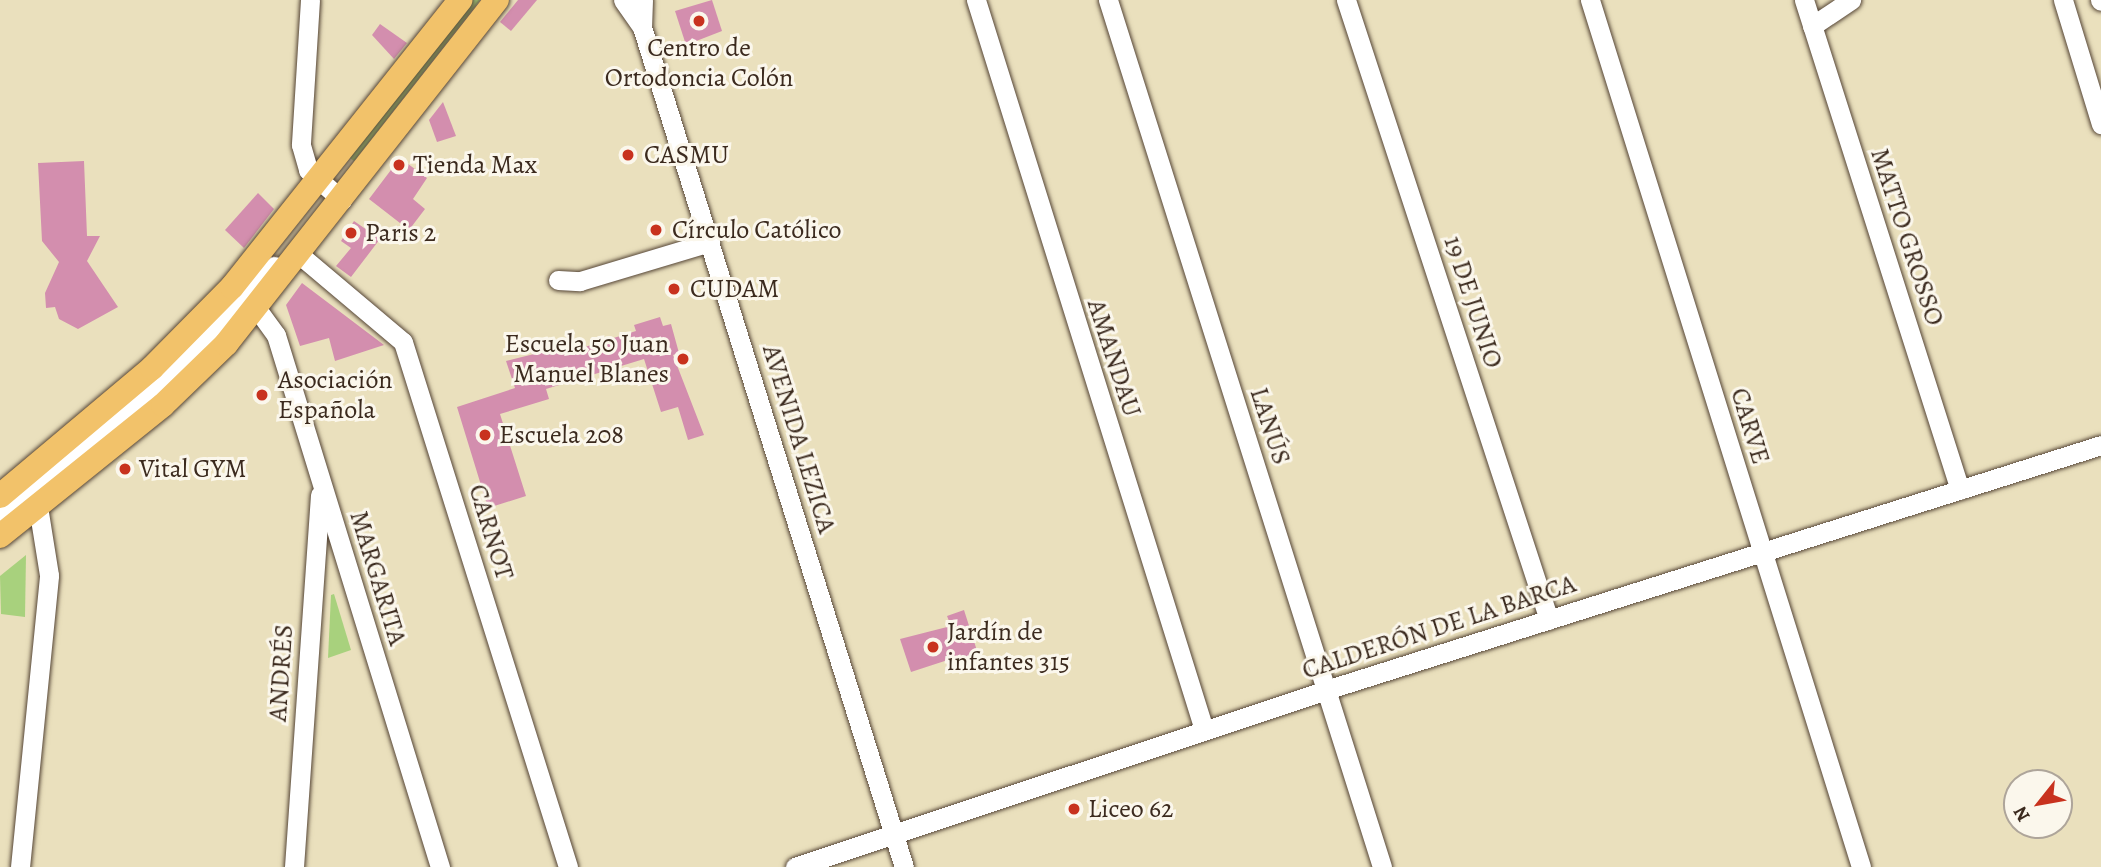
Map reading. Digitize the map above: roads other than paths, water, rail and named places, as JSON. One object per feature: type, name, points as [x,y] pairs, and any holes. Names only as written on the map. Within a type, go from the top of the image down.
[{"type":"main road","points":[[0,496],[152,368],[258,258],[460,0]]},
{"type":"main road","points":[[0,536],[191,381],[301,256],[497,0]]},
{"type":"street","points":[[0,516],[162,383],[318,214],[342,200],[318,182],[301,145],[310,0]]},
{"type":"street","name":"AVENIDA LEZICA","points":[[623,0],[642,27],[904,867]]},
{"type":"street","name":"AVENIDA LEZICA","points":[[642,27],[643,0]]},
{"type":"street","name":"AMANDAU","points":[[976,0],[1204,730]]},
{"type":"street","name":"LANÚS","points":[[1108,0],[1382,867]]},
{"type":"street","name":"19 DE JUNIO","points":[[1346,0],[1549,620]]},
{"type":"street","name":"CARVE","points":[[1590,0],[1861,867]]},
{"type":"street","name":"MATTO GROSSO","points":[[1804,0],[1960,491]]},
{"type":"street","points":[[1812,26],[1851,0]]},
{"type":"street","points":[[2063,0],[2101,124]]},
{"type":"street","points":[[558,280],[580,281],[710,242]]},
{"type":"street","name":"CARNOT","points":[[301,256],[403,342],[568,867]]},
{"type":"street","name":"MARGARITA","points":[[257,309],[276,335],[440,867]]},
{"type":"street","name":"CALDERÓN DE LA BARCA","points":[[796,867],[1204,730],[2101,445]]},
{"type":"street","name":"ANDRÉS","points":[[294,867],[321,483]]},
{"type":"street","points":[[20,867],[49,575],[38,506]]},
{"type":"place","name":"Centro de Ortodoncia Colón","points":[[699,21]]},
{"type":"place","name":"CASMU","points":[[628,155]]},
{"type":"place","name":"Tienda Max","points":[[399,165]]},
{"type":"place","name":"Círculo Católico","points":[[656,230]]},
{"type":"place","name":"Paris 2","points":[[351,233]]},
{"type":"place","name":"CUDAM","points":[[674,289]]},
{"type":"place","name":"Escuela 50 Juan Manuel Blanes","points":[[683,359]]},
{"type":"place","name":"Asociación Española","points":[[262,395]]},
{"type":"place","name":"Escuela 208","points":[[485,435]]},
{"type":"place","name":"Vital GYM","points":[[125,469]]},
{"type":"place","name":"Jardín de infantes 315","points":[[933,647]]},
{"type":"place","name":"Liceo 62","points":[[1074,809]]}]
